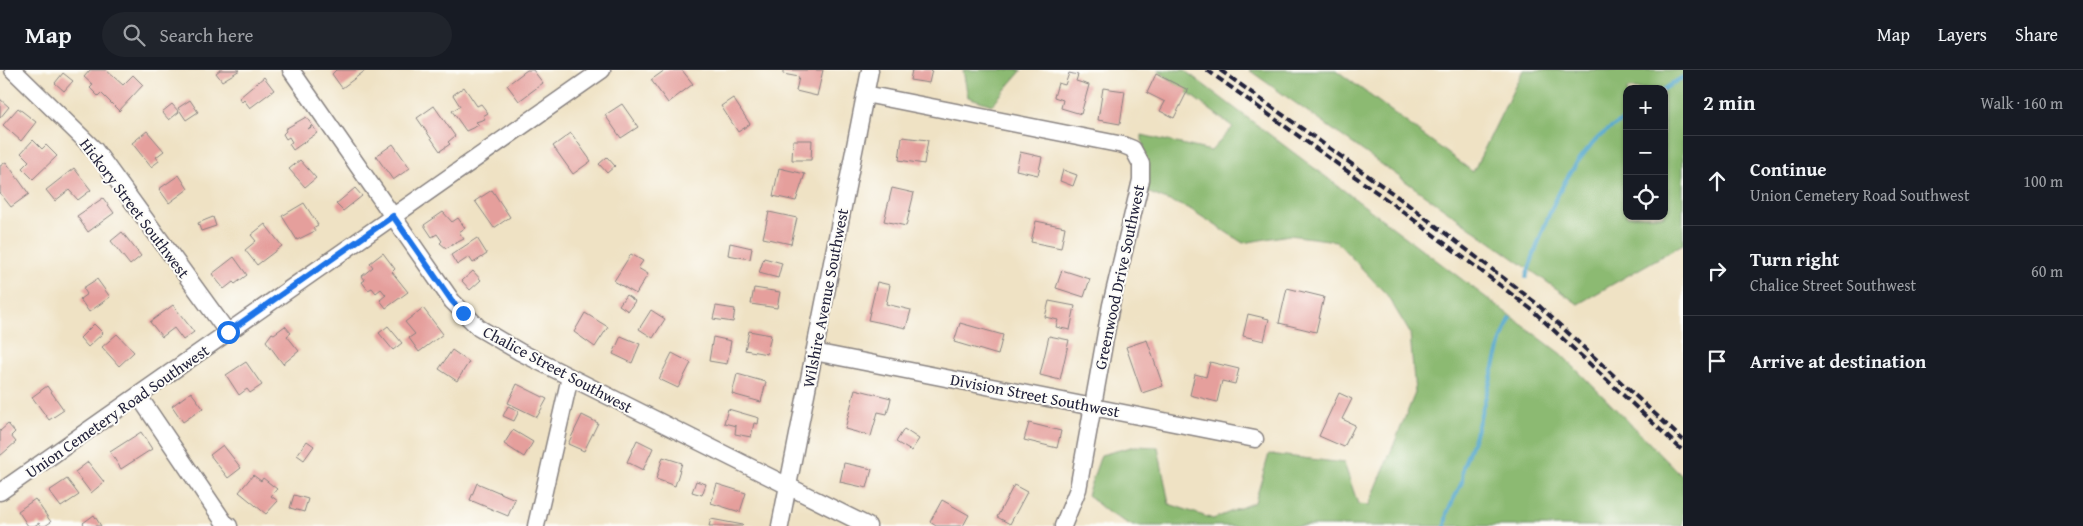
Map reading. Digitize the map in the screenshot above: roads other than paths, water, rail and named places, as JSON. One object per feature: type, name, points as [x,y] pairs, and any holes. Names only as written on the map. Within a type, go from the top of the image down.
[{"type":"street","name":"Hickory Street Southwest","points":[[13,70],[95,150],[228,332]]},
{"type":"street","name":"Chalice Street Southwest","points":[[291,70],[452,301],[479,328],[570,377],[868,526]]},
{"type":"street","name":"Union Cemetery Road Southwest","points":[[0,492],[393,216],[584,75],[602,70]]},
{"type":"street","name":"Wilshire Avenue Southwest","points":[[780,526],[870,70]]},
{"type":"street","name":"Greenwood Drive Southwest","points":[[865,94],[1133,148],[1141,164],[1141,180],[1111,305],[1078,489],[1063,526]]},
{"type":"street","name":"Division Street Southwest","points":[[814,352],[1255,439]]},
{"type":"street","points":[[536,526],[570,377]]},
{"type":"street","points":[[138,395],[224,522],[229,526]]},
{"type":"waterway","points":[[1668,86],[1683,77]]},
{"type":"waterway","points":[[1526,277],[1546,221],[1563,185],[1584,153],[1598,138],[1623,121]]},
{"type":"waterway","points":[[1445,526],[1447,513],[1462,482],[1463,467],[1476,432],[1502,338],[1510,319]]},
{"type":"railway","points":[[1207,70],[1397,207],[1531,309],[1683,451]]},
{"type":"railway","points":[[1220,70],[1402,200],[1536,303],[1683,440]]}]
